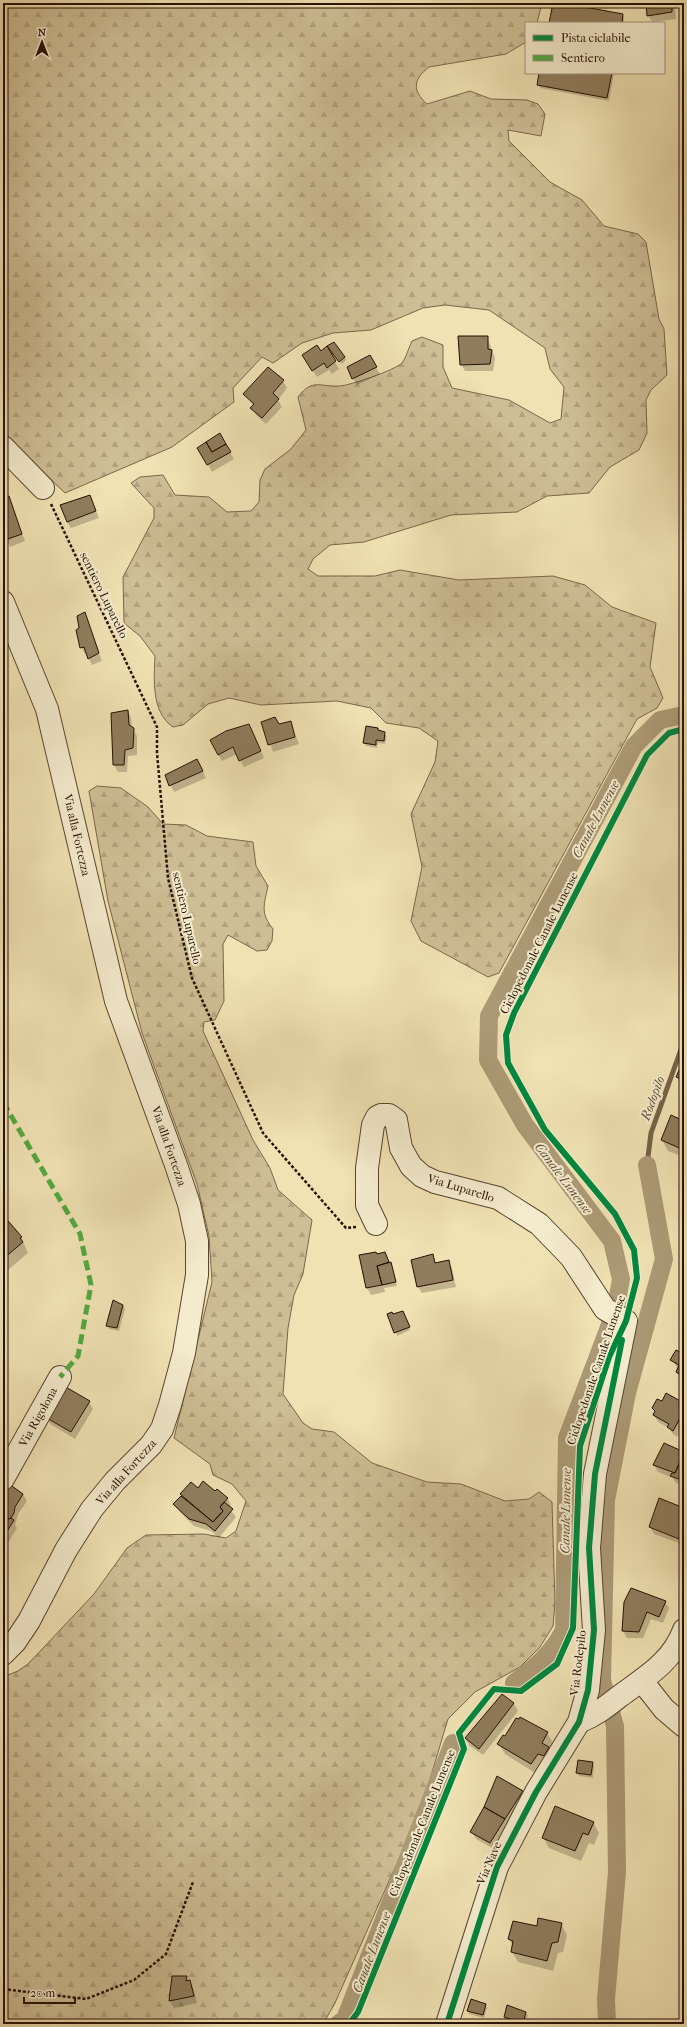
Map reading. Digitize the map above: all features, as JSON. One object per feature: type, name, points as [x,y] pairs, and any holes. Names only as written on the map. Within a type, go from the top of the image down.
[{"type":"street","points":[[3,447],[44,488]]},
{"type":"street","name":"Via alla Fortezza","points":[[3,602],[47,709],[116,1001],[189,1204],[197,1241],[197,1275],[184,1353],[162,1429],[151,1446],[116,1481],[92,1510],[66,1550],[29,1621],[15,1642],[3,1654]]},
{"type":"street","name":"Via Luparello","points":[[376,1224],[367,1205],[367,1168],[374,1121],[381,1115],[385,1114],[393,1116],[396,1120],[401,1148],[410,1166],[422,1176],[435,1182],[498,1198],[539,1224],[572,1257],[589,1285]]},
{"type":"street","name":"Via Rodepilo","points":[[588,1718],[588,1690],[594,1630],[589,1548],[595,1474],[626,1321],[612,1312],[589,1285]]},
{"type":"street","name":"Via Rigolona","points":[[3,1479],[60,1377]]},
{"type":"street","name":"Via Nave","points":[[446,2024],[497,1867],[536,1792],[588,1718],[642,1681],[659,1667],[678,1645],[684,1630]]},
{"type":"street","points":[[642,1681],[664,1709],[684,1726]]},
{"type":"path","points":[[3,1989],[86,1999],[134,1980],[166,1954],[193,1882]]},
{"type":"green space","points":[[3,3],[542,3],[537,22],[525,22],[525,43],[506,54],[429,67],[417,81],[417,90],[427,104],[470,91],[491,99],[527,100],[538,104],[545,114],[541,136],[508,130],[509,141],[550,182],[582,200],[604,226],[638,234],[646,242],[659,319],[664,329],[667,375],[651,390],[646,400],[647,433],[639,450],[610,467],[589,493],[547,496],[517,512],[451,515],[364,542],[330,545],[313,559],[308,569],[318,576],[375,576],[400,570],[459,580],[553,576],[585,585],[612,607],[656,623],[650,667],[663,698],[657,708],[637,719],[499,973],[488,977],[421,941],[411,921],[422,867],[411,814],[435,762],[438,741],[419,728],[386,723],[371,708],[337,701],[261,705],[229,698],[208,704],[183,725],[173,727],[166,721],[157,704],[154,685],[155,656],[140,636],[124,623],[123,577],[154,518],[154,508],[131,483],[140,477],[163,475],[175,495],[209,497],[227,512],[251,511],[259,502],[260,480],[265,469],[291,449],[306,430],[298,397],[303,391],[312,385],[339,386],[391,370],[402,363],[412,341],[422,337],[443,345],[443,367],[452,388],[509,400],[550,423],[561,419],[564,387],[550,369],[545,348],[489,310],[445,305],[423,308],[371,330],[333,333],[302,343],[273,363],[262,357],[233,388],[234,402],[172,447],[65,493],[3,434]]},
{"type":"green space","points":[[97,786],[121,788],[148,807],[163,824],[186,825],[207,836],[253,842],[256,866],[268,886],[264,909],[266,918],[273,929],[272,941],[267,950],[257,951],[228,935],[223,944],[224,1001],[215,1020],[204,1022],[203,1031],[253,1140],[270,1168],[278,1190],[312,1220],[303,1274],[294,1295],[288,1328],[283,1394],[303,1423],[312,1429],[334,1432],[372,1463],[427,1482],[461,1484],[505,1501],[529,1499],[539,1492],[552,1502],[555,1603],[553,1626],[540,1647],[520,1667],[475,1692],[448,1719],[421,1809],[335,2003],[323,2024],[27,2024],[3,2020],[3,1677],[18,1671],[28,1664],[94,1594],[127,1548],[146,1535],[204,1534],[226,1538],[236,1531],[246,1501],[232,1484],[213,1475],[210,1464],[174,1438],[212,1282],[209,1236],[197,1184],[142,1033],[108,901],[89,791]]},
{"type":"building","points":[[553,3],[563,3],[623,14],[622,22],[549,22]]},
{"type":"building","points":[[646,3],[672,3],[672,12],[647,16]]},
{"type":"building","points":[[539,74],[612,74],[607,98],[537,85]]},
{"type":"building","points":[[458,336],[488,336],[488,349],[492,350],[490,364],[460,365]]},
{"type":"building","points":[[334,342],[345,357],[339,362],[327,346]]},
{"type":"building","points":[[317,345],[321,351],[327,346],[336,361],[327,368],[324,363],[312,371],[302,355]]},
{"type":"building","points":[[370,355],[377,367],[352,379],[347,367]]},
{"type":"building","points":[[268,367],[284,380],[273,393],[279,399],[262,418],[250,408],[254,404],[243,394]]},
{"type":"building","points":[[220,433],[226,444],[212,452],[206,442]]},
{"type":"building","points":[[206,442],[212,452],[226,444],[231,452],[207,465],[197,448]]},
{"type":"building","points":[[90,495],[96,511],[67,522],[60,505]]},
{"type":"building","points":[[9,496],[22,534],[5,540],[3,535],[3,498]]},
{"type":"building","points":[[85,612],[99,653],[88,659],[84,647],[80,648],[76,630],[79,628],[77,616]]},
{"type":"building","points":[[128,710],[129,725],[134,728],[133,748],[125,750],[124,765],[113,765],[111,713]]},
{"type":"building","points":[[275,717],[279,724],[291,721],[295,737],[268,745],[261,722]]},
{"type":"building","points":[[249,724],[261,751],[239,761],[233,747],[218,755],[210,740],[226,731]]},
{"type":"building","points":[[366,726],[378,728],[378,730],[385,732],[384,741],[376,740],[376,745],[363,743]]},
{"type":"building","points":[[197,759],[203,771],[169,786],[165,775]]},
{"type":"building","points":[[684,1061],[684,1080],[676,1077]]},
{"type":"building","points":[[671,1115],[684,1121],[684,1150],[661,1140]]},
{"type":"building","points":[[3,1215],[22,1237],[20,1238],[23,1242],[3,1259]]},
{"type":"building","points":[[376,1252],[377,1254],[385,1252],[389,1262],[377,1266],[382,1285],[366,1288],[359,1255]]},
{"type":"building","points":[[433,1254],[435,1263],[449,1260],[453,1280],[417,1287],[411,1260]]},
{"type":"building","points":[[391,1262],[396,1282],[382,1285],[377,1266]]},
{"type":"building","points":[[113,1300],[123,1305],[117,1328],[106,1326]]},
{"type":"building","points":[[403,1311],[410,1327],[394,1333],[387,1314]]},
{"type":"building","points":[[676,1350],[684,1354],[684,1377],[676,1372],[679,1365],[670,1360]]},
{"type":"building","points":[[64,1386],[90,1401],[71,1432],[45,1417]]},
{"type":"building","points":[[666,1393],[684,1403],[682,1409],[684,1411],[673,1431],[667,1427],[669,1424],[653,1415],[655,1411],[652,1408],[657,1399],[662,1401]]},
{"type":"building","points":[[664,1443],[684,1452],[675,1473],[653,1465]]},
{"type":"building","points":[[684,1453],[684,1481],[670,1476],[672,1473],[675,1473]]},
{"type":"building","points":[[5,1481],[23,1494],[15,1507],[11,1518],[5,1520],[3,1519],[3,1484]]},
{"type":"building","points":[[203,1481],[215,1491],[217,1489],[228,1498],[220,1507],[223,1511],[213,1522],[180,1494],[191,1482],[198,1488]]},
{"type":"building","points":[[181,1496],[213,1522],[223,1511],[220,1507],[224,1502],[233,1509],[215,1531],[206,1524],[189,1519],[173,1504]]},
{"type":"building","points":[[659,1498],[684,1508],[684,1541],[649,1527]]},
{"type":"building","points":[[11,1518],[14,1520],[3,1538],[3,1519],[5,1520]]},
{"type":"building","points":[[631,1588],[666,1601],[659,1617],[647,1612],[639,1632],[622,1631],[624,1602]]},
{"type":"building","points":[[502,1694],[514,1703],[479,1749],[465,1738]]},
{"type":"building","points":[[520,1717],[548,1732],[542,1743],[549,1747],[544,1756],[538,1754],[531,1764],[497,1744],[503,1735],[505,1736],[516,1718],[519,1719]]},
{"type":"building","points":[[578,1760],[593,1762],[591,1775],[576,1773]]},
{"type":"building","points":[[497,1776],[523,1791],[505,1819],[484,1807]]},
{"type":"building","points":[[555,1806],[594,1822],[588,1835],[583,1833],[575,1851],[542,1838]]},
{"type":"building","points":[[484,1807],[505,1819],[490,1843],[470,1832]]},
{"type":"building","points":[[538,1918],[562,1923],[558,1942],[552,1943],[547,1961],[511,1952],[513,1941],[508,1939],[513,1921],[537,1926]]},
{"type":"building","points":[[172,1976],[187,1976],[186,1981],[190,1980],[194,1996],[169,2001]]},
{"type":"building","points":[[471,1999],[486,2004],[483,2015],[467,2011]]},
{"type":"building","points":[[507,2005],[526,2012],[523,2023],[504,2017]]},
{"type":"waterway","name":"Canale Lunense","points":[[514,1683],[536,1666],[549,1653],[564,1630],[567,1438],[616,1307],[621,1279],[612,1241],[525,1125],[488,1060],[489,1016],[634,746],[660,720],[684,715]]},
{"type":"waterway","name":"Rodopilo","points":[[647,1165],[651,1133],[684,1041]]},
{"type":"waterway","points":[[607,2024],[606,1999],[617,1872],[615,1726],[602,1681],[606,1500],[627,1393],[664,1259],[647,1165]]},
{"type":"waterway","name":"Canale Lunense","points":[[338,2024],[345,2019],[453,1743]]},
{"type":"marked path","points":[[3,1102],[80,1234],[91,1285],[78,1356],[60,1377]]},
{"type":"cycle path","name":"Ciclopedonale Canale Lunense","points":[[349,2024],[358,2012],[464,1749],[459,1733],[494,1689],[521,1691],[557,1664],[573,1628],[580,1446],[609,1357],[626,1321],[637,1278],[634,1250],[615,1214],[545,1130],[508,1063],[506,1035],[514,1013],[647,755],[669,733],[684,729]]},
{"type":"cycle path","name":"Ciclopedonale Canale Lunense","points":[[447,2024],[497,1867],[536,1792],[579,1722],[588,1690],[594,1630],[589,1548],[595,1474],[622,1340]]}]
